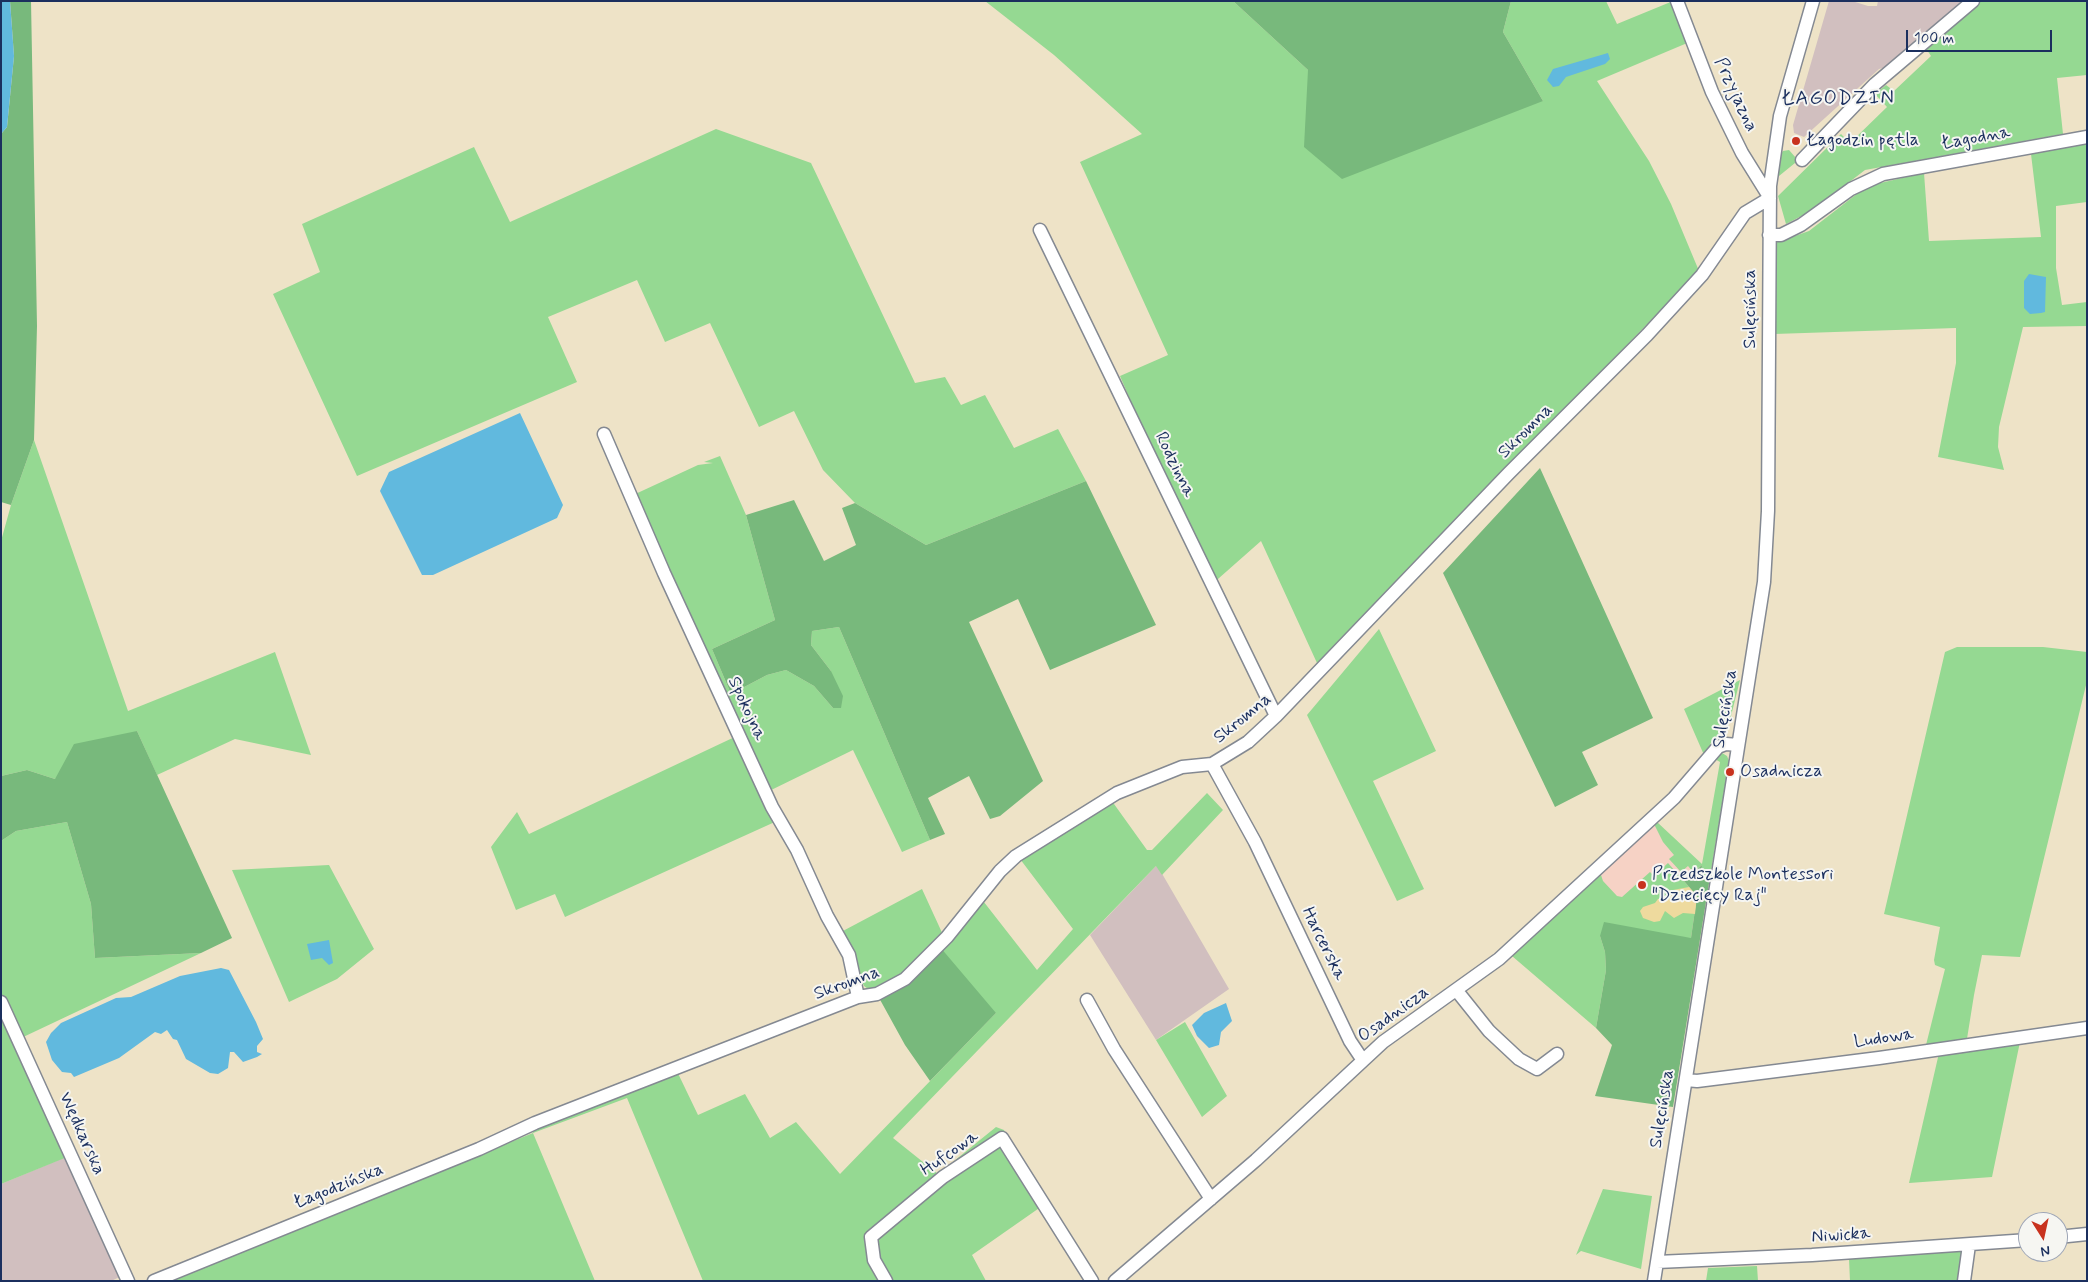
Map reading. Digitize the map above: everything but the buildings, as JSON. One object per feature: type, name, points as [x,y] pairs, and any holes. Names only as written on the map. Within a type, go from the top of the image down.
[{"type":"street","name":"Przyjazna","points":[[1677,1],[1712,92],[1742,153],[1770,198]]},
{"type":"street","name":"Sulęcińska","points":[[1654,1281],[1764,582],[1768,511],[1770,198],[1780,116],[1813,1]]},
{"type":"street","points":[[1802,160],[1875,84],[1973,1]]},
{"type":"street","name":"Łagodna","points":[[1769,235],[1781,235],[1801,225],[1851,189],[1883,174],[2087,137]]},
{"type":"street","name":"Skromna","points":[[536,1123],[858,998],[877,994],[905,979],[947,937],[1000,871],[1016,856],[1117,793],[1182,767],[1212,764],[1248,742],[1276,716],[1502,480],[1647,336],[1702,275],[1745,213],[1770,198]]},
{"type":"street","name":"Rodzinna","points":[[1040,230],[1276,716]]},
{"type":"street","name":"Spokojna","points":[[604,434],[664,572],[768,798],[797,850],[827,916],[849,955],[858,998]]},
{"type":"street","name":"Osadnicza","points":[[1121,1278],[1256,1160],[1362,1059],[1499,959],[1674,798],[1718,747],[1726,744],[1738,745]]},
{"type":"street","name":"Harcerska","points":[[1212,764],[1255,842],[1350,1041],[1362,1059]]},
{"type":"street","points":[[1457,991],[1489,1031],[1519,1059],[1537,1069],[1557,1054]]},
{"type":"street","points":[[1087,1000],[1114,1048],[1211,1199]]},
{"type":"street","name":"Wędkarska","points":[[1,1002],[128,1281]]},
{"type":"street","name":"Ludowa","points":[[1686,1080],[1697,1082],[2087,1028]]},
{"type":"street","name":"Łagodzińska","points":[[154,1281],[479,1150],[536,1123]]},
{"type":"street","name":"Hufcowa","points":[[886,1281],[874,1260],[871,1237],[942,1177],[1002,1138],[1092,1281]]},
{"type":"street","points":[[2068,1236],[2087,1234]]},
{"type":"street","name":"Niwicka","points":[[1656,1262],[1713,1261],[2018,1241]]},
{"type":"street","points":[[1964,1281],[1969,1245]]},
{"type":"shaded area","points":[[1829,1],[1852,1],[1868,6],[1877,6],[1878,1],[1980,1],[1925,47],[1917,39],[1883,68],[1879,69],[1804,137],[1794,133],[1793,125]]},
{"type":"shaded area","name":"Przedszkole Montessori \"Dziecięcy Raj\"","points":[[1657,822],[1702,865],[1691,938],[1555,913]]},
{"type":"shaded area","points":[[1157,865],[1229,989],[1156,1040],[1090,935]]},
{"type":"shaded area","points":[[68,1156],[122,1276],[111,1281],[1,1281],[1,1184]]},
{"type":"green space","points":[[10,1],[31,1],[37,326],[34,440],[11,505],[1,502],[1,134],[7,127],[14,56]]},
{"type":"green space","points":[[985,1],[1233,1],[1308,70],[1543,101],[1503,32],[1511,1],[1606,1],[1617,24],[1673,1],[1692,41],[1597,81],[1649,161],[1671,204],[1699,271],[1317,663],[1261,541],[1210,586],[1120,376],[1168,355],[1080,162],[1142,134],[1054,55]]},
{"type":"green space","points":[[1233,1],[1511,1],[1503,32],[1543,101],[1342,179],[1304,147],[1308,70]]},
{"type":"green space","points":[[1980,1],[2087,1],[2087,75],[2057,78],[2063,134],[1865,170],[1813,210],[1786,224],[1778,196],[1841,134],[1850,143],[1887,107],[1875,94],[1886,85],[1894,91],[1931,56],[1925,47]]},
{"type":"green space","points":[[716,129],[811,163],[915,383],[945,377],[961,405],[985,395],[1014,448],[1058,429],[1086,481],[926,545],[855,503],[823,470],[794,411],[759,427],[710,323],[665,342],[637,280],[548,317],[577,382],[357,476],[273,294],[320,272],[302,224],[474,147],[510,222]]},
{"type":"green space","points":[[2087,144],[2087,202],[2056,206],[2056,268],[2062,305],[2087,302],[2087,326],[2023,327],[1999,427],[1998,447],[2004,470],[1938,457],[1956,363],[1956,328],[1774,334],[1775,243],[1809,231],[1867,186],[1924,173],[1929,241],[2041,237],[2031,154]]},
{"type":"green space","points":[[1789,150],[1796,158],[1795,163],[1779,176],[1777,174],[1780,155],[1783,151]]},
{"type":"green space","points":[[34,440],[128,711],[275,652],[311,755],[235,739],[157,775],[137,731],[55,779],[27,770],[1,776],[1,541],[11,505]]},
{"type":"green space","points":[[720,456],[746,515],[775,620],[712,649],[731,694],[767,675],[786,670],[814,686],[833,708],[831,671],[811,645],[812,631],[839,627],[930,840],[902,852],[853,750],[763,794],[777,821],[565,917],[555,894],[516,910],[491,847],[517,812],[529,834],[741,734],[631,496],[698,465],[713,463],[704,462]]},
{"type":"green space","points":[[1540,468],[1653,718],[1582,752],[1598,785],[1555,807],[1443,573]]},
{"type":"green space","points":[[1086,481],[1156,625],[1050,670],[1018,599],[969,622],[1043,781],[1000,816],[990,819],[969,776],[928,798],[945,834],[930,840],[839,627],[812,631],[811,645],[831,671],[843,696],[841,708],[833,708],[814,686],[786,670],[767,675],[731,694],[712,649],[775,620],[746,515],[794,500],[824,561],[856,545],[842,508],[855,503],[926,545]]},
{"type":"green space","points":[[1379,629],[1436,751],[1373,781],[1424,889],[1397,901],[1307,715]]},
{"type":"green space","points":[[1957,647],[2043,647],[2087,652],[2087,681],[2020,957],[1982,955],[1974,995],[1966,1045],[2021,1037],[1992,1177],[1909,1183],[1939,1053],[1925,1049],[1945,969],[1935,965],[1934,960],[1940,927],[1884,914],[1945,652]]},
{"type":"green space","points":[[1740,680],[1730,720],[1723,731],[1710,744],[1712,746],[1704,755],[1684,709]]},
{"type":"green space","points":[[137,731],[232,938],[201,953],[95,958],[91,904],[67,822],[16,831],[1,841],[1,776],[27,770],[55,779],[74,744]]},
{"type":"green space","points":[[1722,753],[1727,756],[1729,761],[1710,877],[1701,875],[1702,865],[1693,872],[1688,866],[1681,872],[1669,859],[1674,855],[1663,842],[1654,824],[1657,822],[1702,864],[1720,762],[1713,758]]},
{"type":"green space","points":[[1207,793],[1223,810],[1162,875],[1156,866],[893,1138],[938,1174],[996,1127],[1004,1130],[1045,1204],[972,1255],[986,1281],[703,1281],[627,1098],[533,1133],[528,1120],[673,1063],[698,1115],[745,1094],[770,1138],[796,1122],[840,1174],[996,1013],[878,996],[864,986],[841,932],[922,889],[944,937],[980,897],[1037,970],[1073,929],[1017,855],[1109,797],[1147,850],[1152,850]]},
{"type":"green space","points":[[67,822],[91,904],[95,958],[201,953],[19,1039],[72,1155],[1,1184],[1,841],[16,831]]},
{"type":"green space","points":[[1668,863],[1697,896],[1691,938],[1600,936],[1605,952],[1606,970],[1596,1028],[1512,956],[1600,872],[1603,881],[1617,896],[1622,897],[1650,872],[1654,876]]},
{"type":"green space","points":[[329,865],[374,949],[337,979],[289,1002],[232,870]]},
{"type":"green space","points":[[1702,865],[1701,875],[1710,877],[1673,1107],[1595,1096],[1612,1045],[1596,1028],[1606,970],[1605,952],[1600,936],[1604,922],[1691,938],[1697,896],[1684,881]]},
{"type":"green space","points":[[940,947],[996,1013],[930,1081],[905,1045],[878,996]]},
{"type":"green space","points":[[1185,1022],[1227,1096],[1202,1117],[1156,1040]]},
{"type":"green space","points":[[533,1133],[595,1281],[169,1281]]},
{"type":"green space","points":[[1603,1189],[1652,1196],[1641,1269],[1581,1251],[1576,1255]]},
{"type":"green space","points":[[1964,1250],[1959,1281],[1850,1281],[1849,1259]]},
{"type":"green space","points":[[1757,1266],[1758,1281],[1706,1281],[1708,1268]]},
{"type":"sand","points":[[1689,887],[1697,896],[1695,914],[1683,913],[1674,918],[1665,911],[1660,921],[1654,922],[1643,918],[1640,911],[1643,907],[1655,903],[1658,899],[1669,898],[1673,890]]},
{"type":"water","points":[[1,1],[10,1],[14,56],[7,127],[1,134]]},
{"type":"water","points":[[1608,53],[1610,59],[1605,64],[1566,77],[1559,86],[1553,87],[1547,80],[1553,69]]},
{"type":"water","points":[[2029,274],[2046,277],[2045,312],[2030,314],[2024,308],[2024,281]]},
{"type":"water","points":[[520,413],[563,505],[557,518],[433,575],[422,575],[380,491],[389,472]]},
{"type":"water","points":[[329,940],[333,963],[329,965],[322,958],[311,960],[307,944]]},
{"type":"water","points":[[221,968],[229,970],[263,1039],[257,1046],[257,1052],[262,1054],[257,1057],[243,1062],[234,1052],[230,1052],[228,1068],[218,1074],[210,1073],[186,1059],[177,1040],[173,1039],[167,1030],[161,1034],[155,1032],[119,1058],[74,1077],[71,1073],[62,1072],[52,1060],[46,1042],[51,1033],[61,1023],[116,998],[131,997],[180,976]]},
{"type":"water","points":[[1226,1003],[1232,1021],[1221,1032],[1219,1045],[1209,1048],[1197,1036],[1192,1025],[1204,1013]]},
{"type":"place","name":"Łagodzin pętla","points":[[1796,141]]},
{"type":"place","name":"Osadnicza","points":[[1730,772]]},
{"type":"place","name":"Przedszkole Montessori \"Dziecięcy Raj\"","points":[[1642,885]]},
{"type":"district","name":"ŁAGODZIN","points":[[1838,100]]}]
